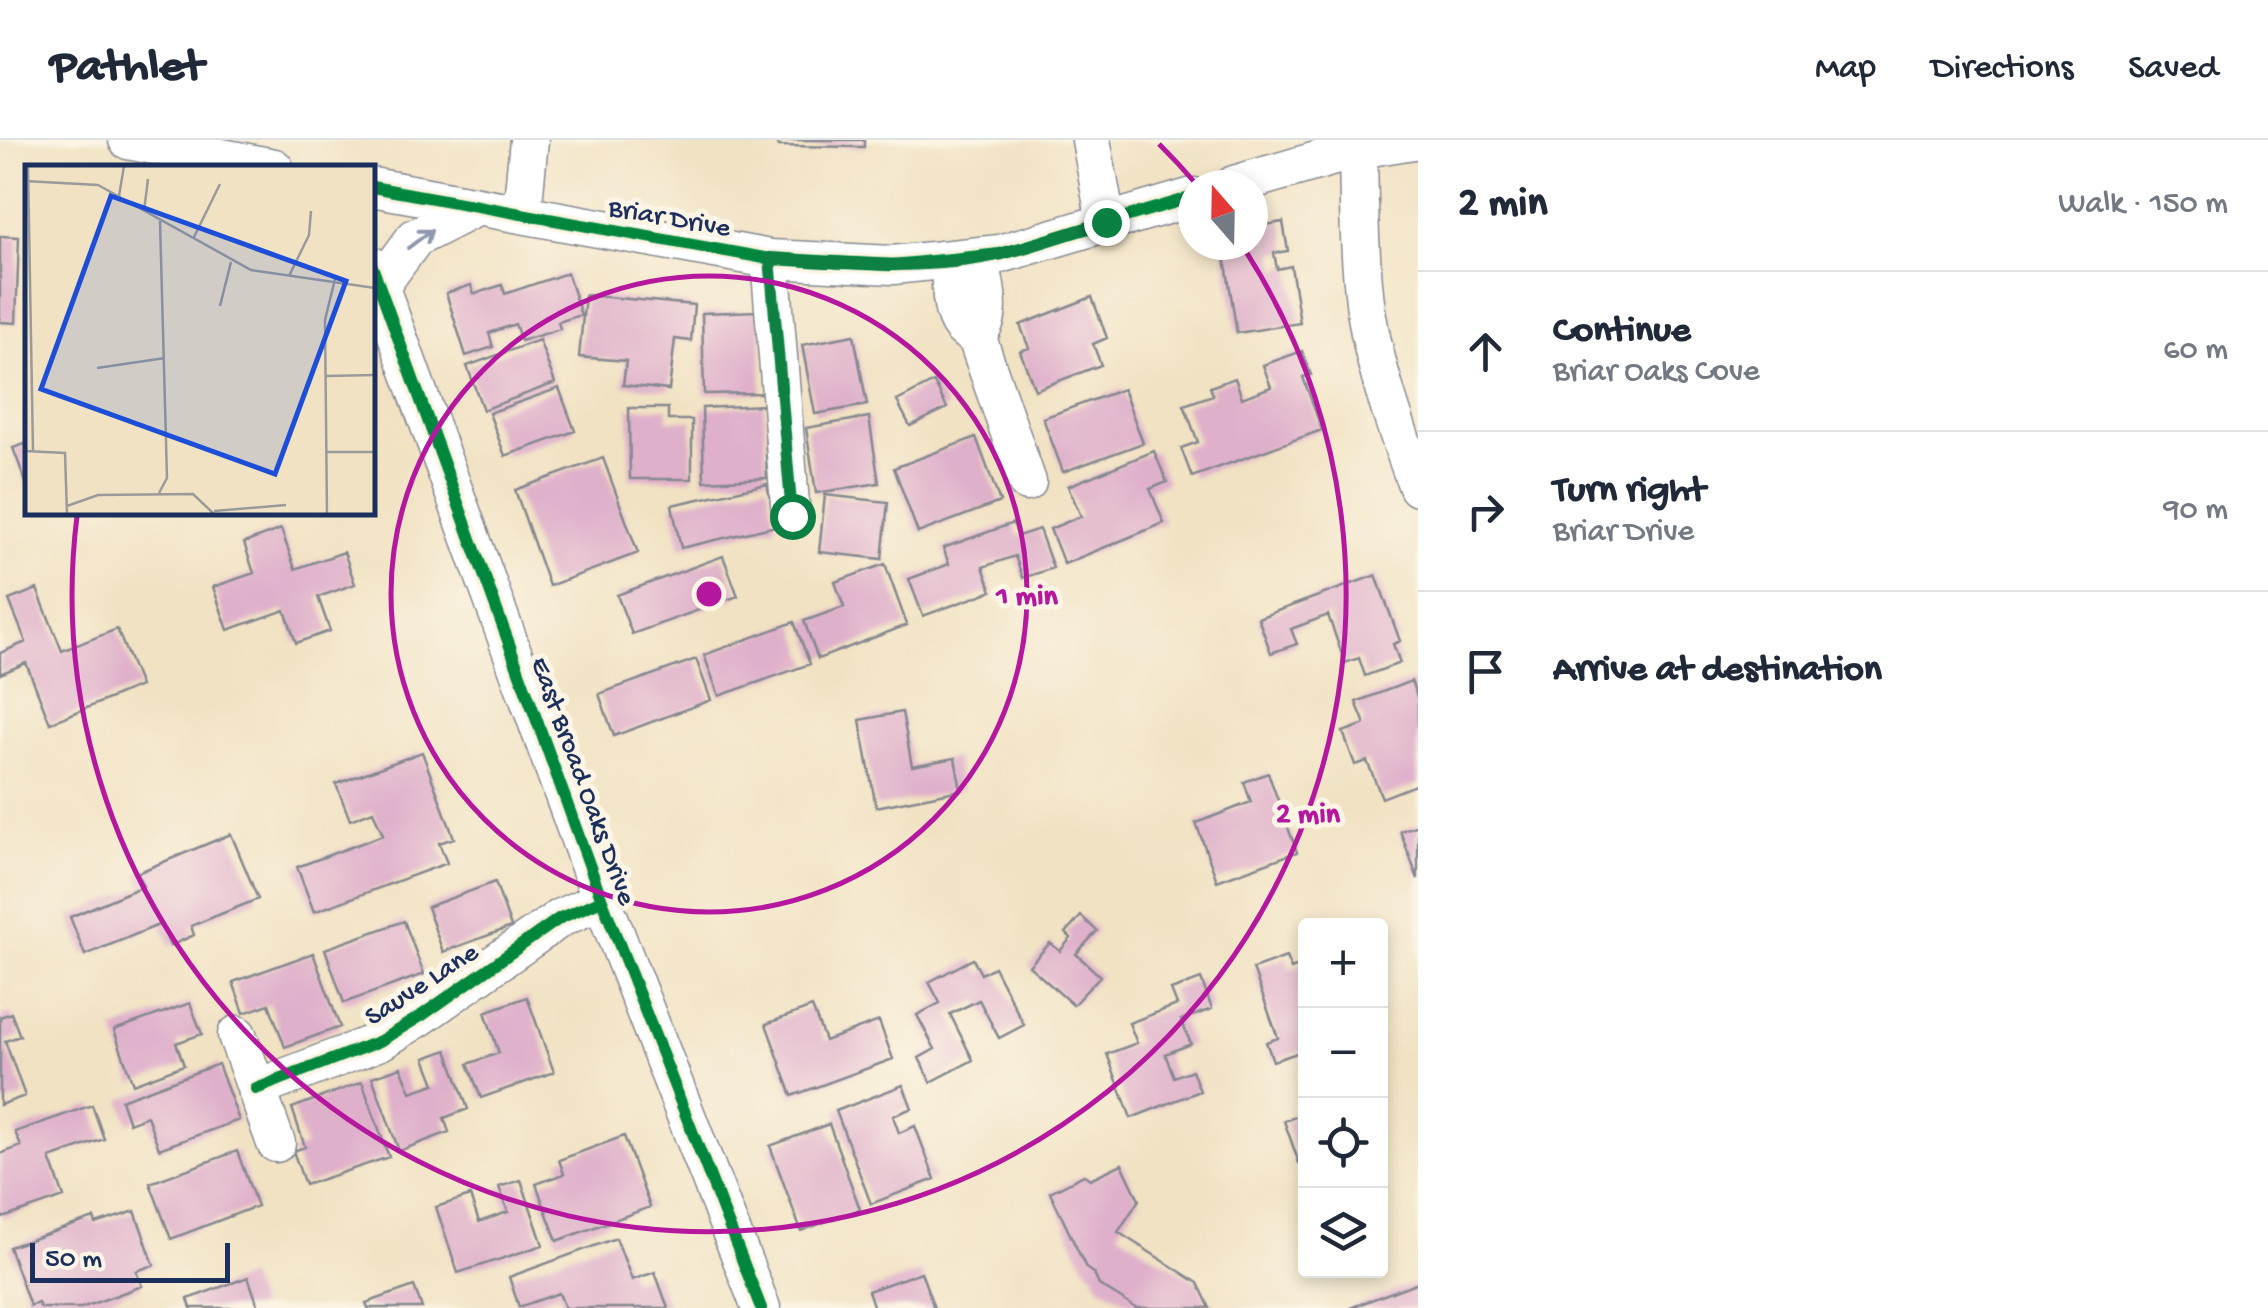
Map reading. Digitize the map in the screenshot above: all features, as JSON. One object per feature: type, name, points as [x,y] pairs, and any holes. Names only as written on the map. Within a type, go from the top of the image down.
[{"type":"street","points":[[128,140],[188,145],[263,165]]},
{"type":"street","points":[[522,214],[529,140]]},
{"type":"street","points":[[1091,140],[1106,222]]},
{"type":"street","points":[[1268,175],[1358,150],[1412,140]]},
{"type":"street","points":[[1358,150],[1360,247],[1367,314],[1384,390],[1418,487]]},
{"type":"street","name":"Briar Drive","points":[[375,189],[770,258],[893,265],[1000,254],[1178,201]]},
{"type":"street","name":"East Broad Oaks Drive","points":[[474,208],[415,238],[376,276],[602,900],[760,1308]]},
{"type":"street","points":[[770,258],[792,516]]},
{"type":"street","points":[[965,260],[988,312],[976,336],[1026,482]]},
{"type":"street","name":"Sauve Lane","points":[[256,1089],[380,1041],[560,918],[602,900]]},
{"type":"street","points":[[236,1035],[276,1143]]},
{"type":"building","points":[[778,140],[864,140],[864,147],[778,146]]},
{"type":"building","points":[[1283,222],[1288,251],[1274,253],[1277,269],[1291,266],[1300,323],[1237,333],[1225,260],[1268,260],[1268,224]]},
{"type":"building","points":[[0,236],[19,237],[16,323],[0,322]]},
{"type":"building","points":[[567,273],[581,315],[558,322],[560,329],[521,341],[515,324],[489,333],[493,347],[466,356],[446,293],[471,285],[474,294],[502,285],[505,294]]},
{"type":"building","points":[[585,295],[694,305],[691,341],[675,339],[669,390],[623,385],[626,361],[579,357]]},
{"type":"building","points":[[1092,297],[1107,338],[1093,344],[1101,365],[1035,390],[1020,351],[1029,348],[1020,325]]},
{"type":"building","points":[[760,311],[762,393],[704,394],[702,313]]},
{"type":"building","points":[[854,335],[867,405],[815,414],[802,345]]},
{"type":"building","points":[[539,340],[555,383],[483,410],[467,366]]},
{"type":"building","points":[[1302,351],[1311,375],[1303,377],[1322,430],[1192,477],[1181,448],[1198,442],[1184,405],[1213,395],[1210,387],[1235,378],[1242,398],[1271,387],[1263,365]]},
{"type":"building","points":[[934,382],[947,408],[910,426],[897,401]]},
{"type":"building","points":[[559,388],[575,431],[505,456],[489,413]]},
{"type":"building","points":[[1123,389],[1143,443],[1063,472],[1043,418]]},
{"type":"building","points":[[764,405],[767,478],[704,481],[702,408]]},
{"type":"building","points":[[629,408],[668,408],[668,420],[692,420],[692,479],[630,479]]},
{"type":"building","points":[[869,417],[879,483],[816,493],[806,428]]},
{"type":"building","points":[[976,437],[1000,502],[918,533],[894,468]]},
{"type":"building","points":[[25,444],[25,480],[13,448]]},
{"type":"building","points":[[1154,451],[1167,482],[1150,489],[1164,523],[1064,564],[1050,529],[1081,516],[1068,486]]},
{"type":"building","points":[[603,458],[638,553],[549,586],[515,490]]},
{"type":"building","points":[[767,484],[776,526],[681,548],[672,505]]},
{"type":"building","points":[[825,495],[888,502],[882,559],[819,552]]},
{"type":"building","points":[[1013,523],[1018,536],[1039,529],[1053,568],[1023,578],[1015,556],[983,567],[992,591],[923,616],[909,579],[949,564],[943,548]]},
{"type":"building","points":[[281,529],[295,569],[344,552],[355,584],[318,597],[330,631],[296,643],[285,610],[228,630],[213,587],[254,573],[244,543]]},
{"type":"building","points":[[723,556],[738,596],[632,634],[617,595]]},
{"type":"building","points":[[885,564],[907,625],[818,659],[804,621],[844,607],[835,582]]},
{"type":"building","points":[[1376,575],[1400,641],[1393,644],[1400,663],[1365,676],[1359,658],[1345,663],[1328,615],[1291,629],[1297,644],[1271,653],[1258,618]]},
{"type":"building","points":[[37,589],[62,651],[117,629],[140,686],[50,723],[26,663],[0,674],[0,653],[26,642],[9,600]]},
{"type":"building","points":[[794,622],[810,664],[719,696],[704,655]]},
{"type":"building","points":[[696,659],[711,700],[614,736],[599,694]]},
{"type":"building","points":[[1411,681],[1418,699],[1418,784],[1382,798],[1367,761],[1355,765],[1343,732],[1365,724],[1356,702]]},
{"type":"building","points":[[902,712],[912,766],[955,758],[961,790],[876,807],[860,720]]},
{"type":"building","points":[[422,752],[454,838],[439,843],[447,863],[314,912],[297,867],[383,835],[373,811],[350,820],[336,784]]},
{"type":"building","points":[[1268,773],[1297,852],[1217,881],[1196,823],[1251,802],[1244,782]]},
{"type":"building","points":[[1418,825],[1418,879],[1400,831]]},
{"type":"building","points":[[231,834],[258,899],[191,926],[194,935],[170,946],[161,924],[85,955],[70,917],[143,886],[137,873]]},
{"type":"building","points":[[495,882],[511,927],[443,952],[427,907]]},
{"type":"building","points":[[1081,916],[1097,931],[1076,954],[1100,976],[1073,1005],[1029,966],[1050,943],[1060,951],[1071,938],[1066,933]]},
{"type":"building","points":[[404,921],[424,974],[344,1003],[325,949]]},
{"type":"building","points":[[313,953],[340,1027],[285,1047],[269,1004],[244,1013],[233,982]]},
{"type":"building","points":[[1286,957],[1291,969],[1298,966],[1298,1053],[1273,1061],[1266,1042],[1278,1038],[1253,969]]},
{"type":"building","points":[[973,959],[981,974],[994,967],[1024,1025],[999,1038],[979,1000],[950,1014],[973,1060],[931,1082],[919,1058],[935,1049],[917,1015],[940,1003],[929,982]]},
{"type":"building","points":[[1201,979],[1212,1009],[1181,1020],[1191,1044],[1165,1054],[1174,1077],[1192,1070],[1200,1091],[1131,1118],[1107,1054],[1137,1043],[1129,1023],[1177,1005],[1171,990]]},
{"type":"building","points":[[527,997],[554,1072],[481,1098],[468,1064],[499,1053],[485,1012]]},
{"type":"building","points":[[190,1003],[202,1034],[176,1043],[184,1065],[133,1084],[114,1030]]},
{"type":"building","points":[[812,1007],[825,1041],[879,1021],[893,1059],[792,1096],[766,1024]]},
{"type":"building","points":[[11,1013],[20,1036],[5,1041],[25,1096],[0,1105],[0,1017]]},
{"type":"building","points":[[447,1050],[468,1109],[444,1118],[449,1132],[399,1151],[372,1077],[401,1067],[411,1092],[435,1084],[425,1058]]},
{"type":"building","points":[[218,1064],[239,1120],[159,1149],[147,1116],[129,1123],[121,1100]]},
{"type":"building","points":[[362,1082],[389,1157],[305,1185],[293,1151],[305,1147],[292,1108]]},
{"type":"building","points":[[903,1085],[912,1108],[893,1116],[899,1133],[915,1126],[935,1179],[871,1204],[836,1111]]},
{"type":"building","points":[[92,1105],[104,1139],[50,1158],[64,1197],[3,1218],[0,1154],[21,1146],[15,1132]]},
{"type":"building","points":[[1298,1116],[1298,1160],[1284,1121]]},
{"type":"building","points":[[829,1124],[860,1209],[801,1231],[770,1146]]},
{"type":"building","points":[[624,1136],[650,1207],[557,1241],[536,1184],[564,1174],[559,1160]]},
{"type":"building","points":[[237,1151],[257,1206],[171,1239],[150,1183]]},
{"type":"building","points":[[1122,1164],[1139,1200],[1118,1232],[1198,1283],[1210,1308],[1136,1308],[1099,1285],[1086,1268],[1050,1192],[1084,1175],[1090,1179]]},
{"type":"building","points":[[521,1180],[543,1245],[458,1273],[436,1207],[470,1196],[479,1222],[508,1212],[499,1187]]},
{"type":"building","points":[[135,1211],[154,1265],[136,1271],[142,1286],[81,1308],[40,1308],[38,1303],[30,1306],[9,1247],[94,1218],[96,1224]]},
{"type":"building","points":[[616,1238],[632,1280],[655,1272],[668,1308],[565,1308],[559,1293],[519,1307],[509,1277]]},
{"type":"building","points":[[921,1272],[934,1308],[874,1308],[868,1291]]},
{"type":"building","points":[[248,1277],[259,1308],[191,1308],[188,1299]]},
{"type":"building","points":[[1418,1282],[1418,1308],[1350,1308]]},
{"type":"building","points":[[414,1286],[422,1308],[368,1308],[366,1303]]},
{"type":"cycle path","points":[[375,188],[770,259],[893,265],[1000,254],[1178,201]]},
{"type":"cycle path","points":[[375,274],[602,900],[761,1308]]},
{"type":"cycle path","points":[[256,1089],[380,1041],[560,918],[602,900]]},
{"type":"route","points":[[792,516],[770,258],[893,265],[950,262],[1000,254],[1106,222]]}]
